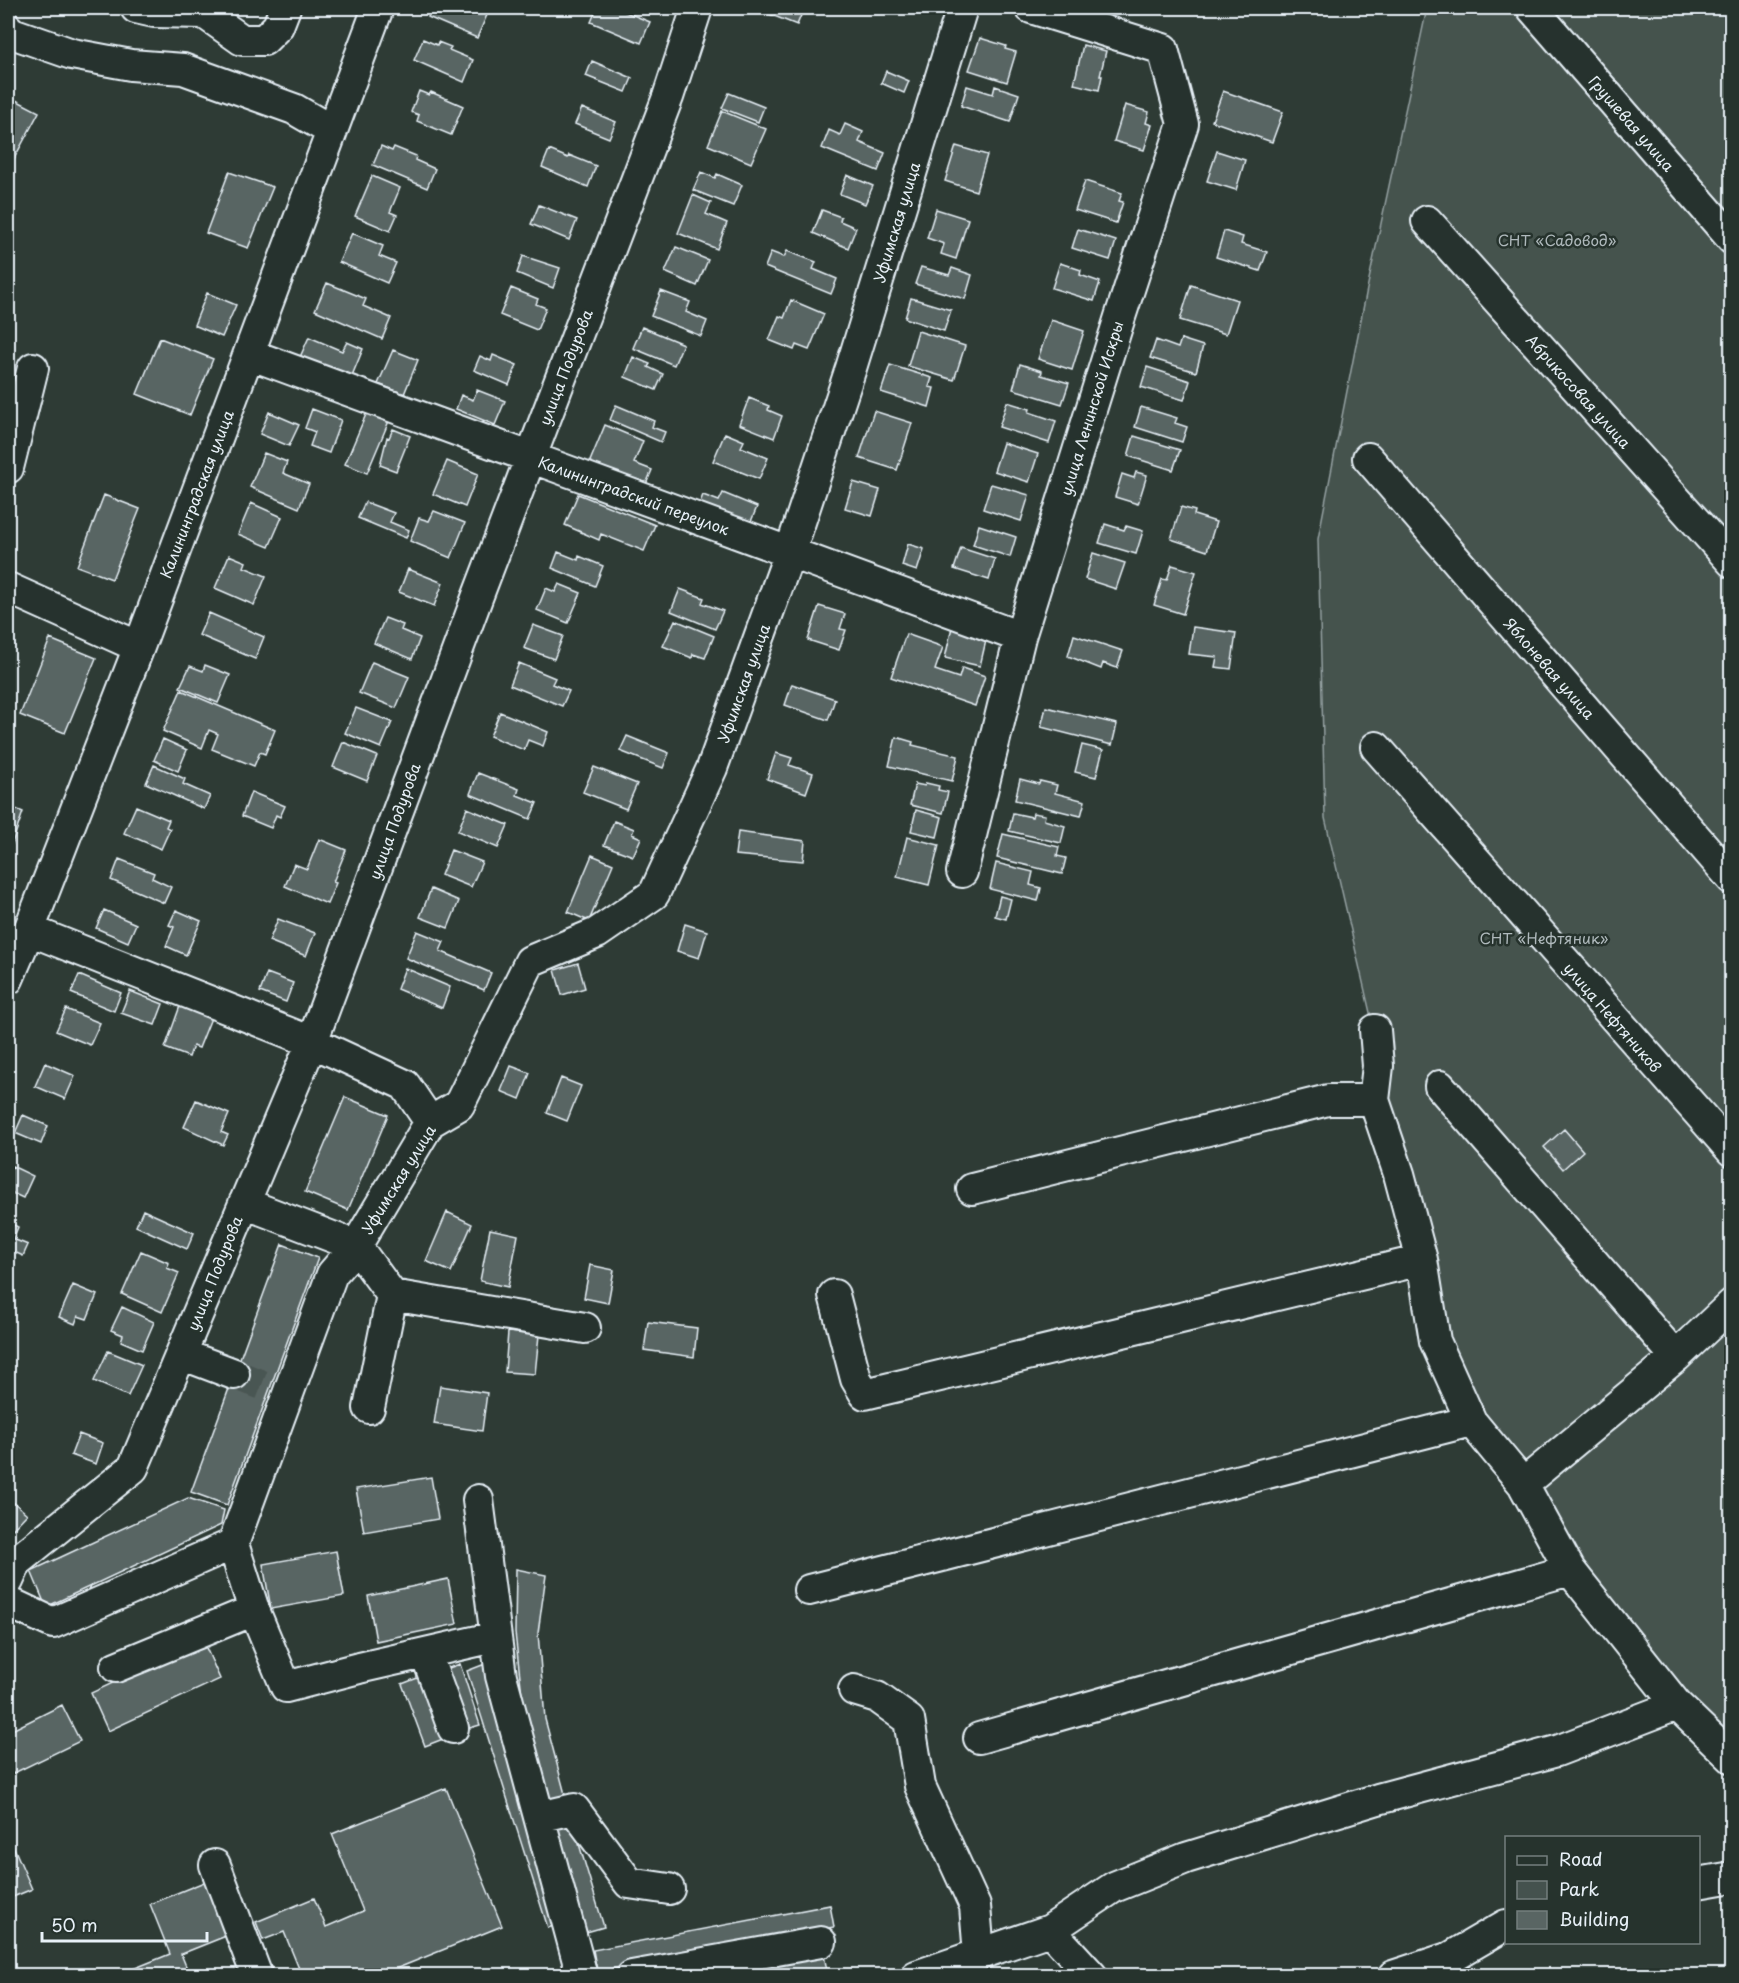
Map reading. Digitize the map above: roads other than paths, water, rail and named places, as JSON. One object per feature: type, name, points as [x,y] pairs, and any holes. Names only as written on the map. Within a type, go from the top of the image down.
[{"type":"street","points":[[136,8],[154,12],[205,10],[242,40],[264,40],[278,26],[285,8]]},
{"type":"street","name":"Калининградская улица","points":[[8,979],[139,647],[378,8]]},
{"type":"street","name":"улица Подурова","points":[[8,1581],[17,1561],[134,1468],[312,1042],[530,458],[668,97],[697,8]]},
{"type":"street","name":"Уфимская улица","points":[[233,1544],[279,1391],[332,1274],[356,1246],[430,1122],[459,1105],[530,961],[597,933],[654,894],[712,768],[790,552],[851,368],[962,8]]},
{"type":"street","name":"улица Ленинской Искры","points":[[962,872],[1020,637],[1183,124],[1163,49],[1031,8]]},
{"type":"street","name":"Грушевая улица","points":[[1532,8],[1731,239]]},
{"type":"street","points":[[8,29],[12,33],[72,54],[131,65],[183,69],[294,109],[332,131]]},
{"type":"street","name":"Абрикосовая улица","points":[[1426,221],[1731,562]]},
{"type":"street","name":"Калининградский переулок","points":[[249,354],[1020,637]]},
{"type":"street","points":[[8,468],[33,368]]},
{"type":"street","name":"Яблоневая улица","points":[[1368,458],[1731,879]]},
{"type":"street","points":[[8,588],[139,647]]},
{"type":"street","name":"улица Нефтяников","points":[[1376,747],[1731,1151]]},
{"type":"street","points":[[29,930],[312,1042],[405,1085],[430,1122]]},
{"type":"street","points":[[1375,1030],[1378,1066],[1374,1100],[1399,1174],[1422,1260],[1435,1341],[1471,1421],[1523,1484],[1570,1570],[1677,1705],[1731,1758]]},
{"type":"street","points":[[1440,1086],[1676,1357]]},
{"type":"street","points":[[972,1188],[1328,1100],[1374,1100]]},
{"type":"street","points":[[243,1203],[356,1246],[392,1295],[585,1328]]},
{"type":"street","points":[[834,1296],[856,1379],[865,1394],[1422,1260]]},
{"type":"street","points":[[369,1408],[392,1295]]},
{"type":"street","points":[[1523,1484],[1676,1357],[1731,1304]]},
{"type":"street","points":[[181,1354],[234,1374]]},
{"type":"street","points":[[809,1590],[1471,1421]]},
{"type":"street","points":[[478,1500],[501,1676],[582,1976]]},
{"type":"street","points":[[8,1602],[53,1623],[233,1544],[254,1610],[286,1687],[495,1637]]},
{"type":"street","points":[[979,1738],[1570,1570]]},
{"type":"street","points":[[116,1667],[254,1610]]},
{"type":"street","points":[[426,1654],[453,1728]]},
{"type":"street","points":[[854,1690],[877,1697],[909,1720],[920,1786],[975,1906],[979,1955]]},
{"type":"street","points":[[915,1976],[1050,1930],[1114,1887],[1186,1858],[1378,1799],[1557,1751],[1677,1705]]},
{"type":"street","points":[[539,1817],[574,1809],[629,1883],[669,1889]]},
{"type":"street","points":[[215,1865],[257,1976]]},
{"type":"street","points":[[1700,1883],[1731,1877]]},
{"type":"street","points":[[1393,1976],[1451,1957],[1505,1926]]},
{"type":"street","points":[[1050,1930],[1092,1976]]},
{"type":"street","points":[[632,1976],[821,1942]]},
{"type":"tunnel","points":[[234,1374],[270,1388]]},
{"type":"park label","name":"СНТ «Садовод»","points":[[1557,239]]},
{"type":"park label","name":"СНТ «Нефтяник»","points":[[1544,937]]}]
